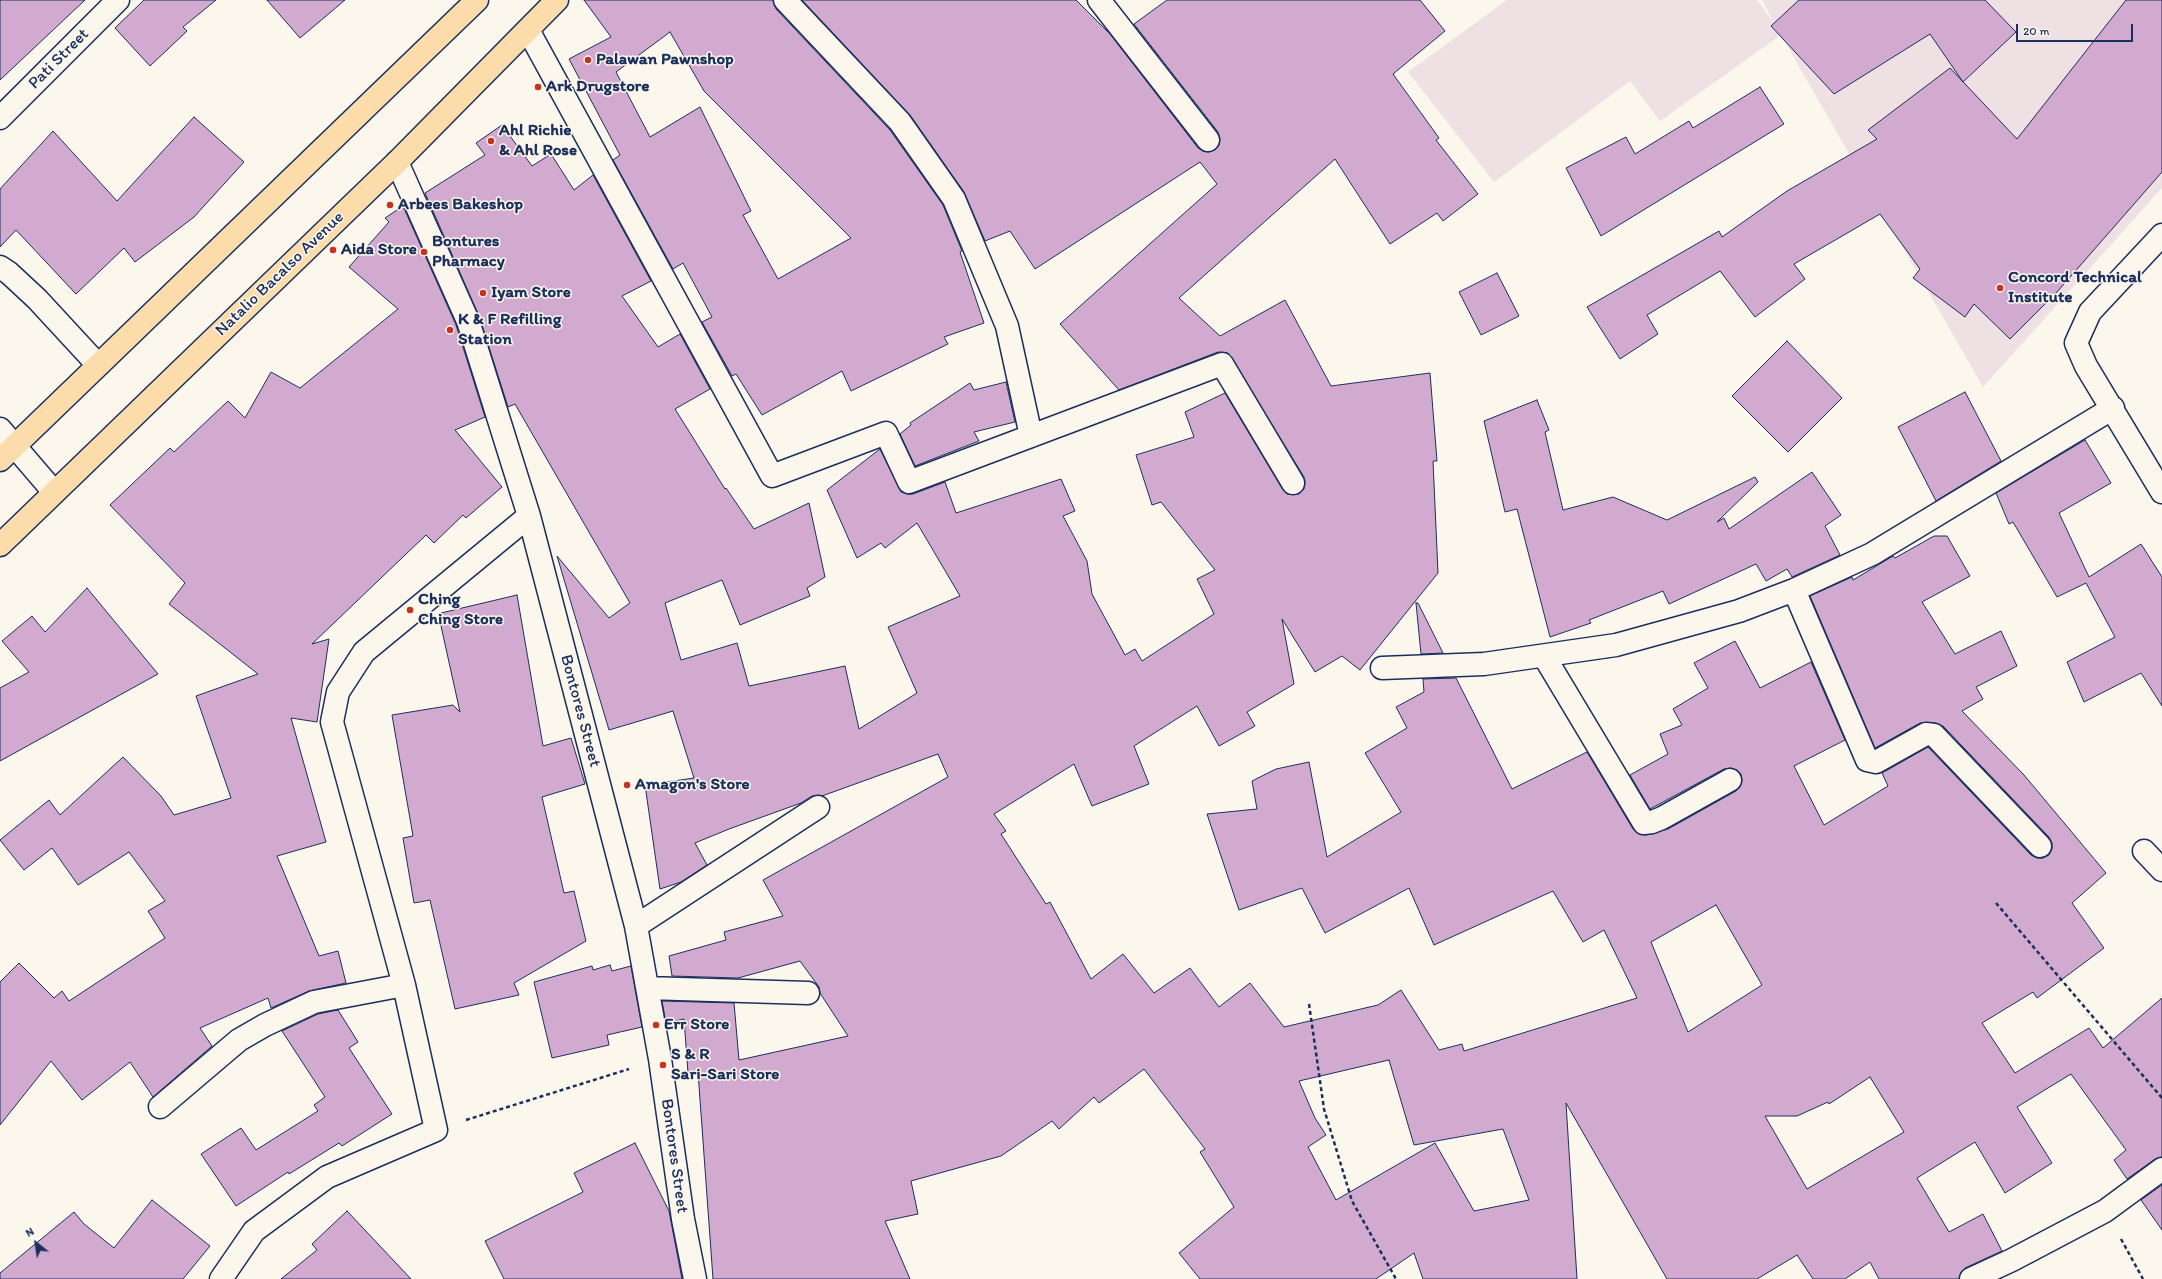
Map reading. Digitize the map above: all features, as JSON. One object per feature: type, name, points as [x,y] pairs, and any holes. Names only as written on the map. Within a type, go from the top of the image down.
[{"type":"main road","points":[[0,460],[478,0]]},
{"type":"main road","name":"Natalio Bacalso Avenue","points":[[0,544],[397,162],[557,0]]},
{"type":"street","name":"Pati Street","points":[[0,118],[118,0]]},
{"type":"street","points":[[785,0],[900,122],[954,199],[1007,326],[1031,436]]},
{"type":"street","points":[[1099,0],[1208,140]]},
{"type":"street","points":[[528,30],[772,476],[886,433],[909,482],[1222,364],[1293,483]]},
{"type":"street","name":"Bontores Street","points":[[397,162],[468,321],[529,516],[636,926],[660,1059],[683,1219],[695,1279]]},
{"type":"street","points":[[2162,235],[2090,312],[2076,343],[2086,366],[2162,492]]},
{"type":"street","points":[[0,267],[9,273],[37,299],[98,365]]},
{"type":"street","points":[[1382,668],[1484,664],[1616,645],[1739,610],[1794,590],[1872,554],[2112,408]]},
{"type":"street","points":[[0,429],[16,445],[54,492]]},
{"type":"street","points":[[221,1279],[254,1232],[327,1177],[436,1130],[404,985],[332,722],[338,692],[364,652],[529,516]]},
{"type":"street","points":[[1794,590],[1867,760],[1876,762],[1926,734],[1934,735],[2040,846]]},
{"type":"street","points":[[1544,656],[1644,823],[1662,818],[1730,780]]},
{"type":"street","points":[[636,926],[818,807]]},
{"type":"street","points":[[2144,851],[2162,870]]},
{"type":"street","points":[[160,1107],[239,1040],[265,1024],[314,1002],[404,985]]},
{"type":"street","points":[[647,988],[808,993]]},
{"type":"street","points":[[1971,1279],[2012,1260],[2105,1211],[2162,1169]]},
{"type":"path","points":[[1996,903],[2162,1098]]},
{"type":"path","points":[[1310,1004],[1324,1108],[1352,1201],[1396,1279]]},
{"type":"path","points":[[436,1130],[660,1059]]},
{"type":"path","points":[[2105,1211],[2143,1279]]},
{"type":"shaded area","name":"Concord Technical Institute","points":[[1507,0],[1757,0],[1774,23],[1762,0],[2162,0],[2162,188],[1983,387],[1781,35],[1660,121],[1630,81],[1494,182],[1408,72]]},
{"type":"building","points":[[0,0],[85,0],[0,80]]},
{"type":"building","points":[[144,0],[216,0],[183,27],[187,31],[150,66],[115,28]]},
{"type":"building","points":[[267,0],[345,0],[300,38]]},
{"type":"building","points":[[584,0],[773,0],[776,9],[890,130],[943,205],[962,251],[960,252],[984,323],[944,337],[948,344],[851,391],[842,371],[762,415],[736,374],[732,376],[702,322],[712,317],[683,263],[673,269],[613,160],[620,155],[569,59],[611,37]],"holes":[[[670,32],[704,91],[851,238],[778,279],[743,215],[751,211],[700,107],[650,137],[616,72]]]},
{"type":"building","points":[[802,0],[1076,0],[1110,34],[1198,148],[1209,152],[1215,150],[1219,145],[1220,139],[1218,132],[1134,24],[1167,0],[1420,0],[1445,31],[1393,74],[1439,138],[1436,140],[1478,194],[1443,221],[1437,213],[1390,244],[1335,159],[1179,298],[1220,336],[1285,300],[1331,386],[1430,373],[1437,461],[1433,461],[1438,573],[1360,670],[1342,656],[1315,672],[1282,619],[1294,684],[1247,712],[1255,726],[1219,746],[1197,706],[1134,746],[1149,784],[1092,806],[1074,764],[994,814],[1006,831],[1001,834],[1046,904],[1050,902],[1091,979],[1123,954],[1154,993],[1190,968],[1219,1007],[1250,983],[1284,1027],[1378,1005],[1401,990],[1439,1050],[1462,1044],[1464,1051],[1637,998],[1604,930],[1583,942],[1553,891],[1434,945],[1409,888],[1325,933],[1302,888],[1239,910],[1207,814],[1257,809],[1252,781],[1276,769],[1309,762],[1327,857],[1401,812],[1365,753],[1407,728],[1396,707],[1424,692],[1423,679],[1456,678],[1512,789],[1587,752],[1633,829],[1639,834],[1646,835],[1668,829],[1736,791],[1740,787],[1742,781],[1741,774],[1737,770],[1731,768],[1724,769],[1650,809],[1630,775],[1668,754],[1660,734],[1682,725],[1673,709],[1708,688],[1694,663],[1735,641],[1760,688],[1811,662],[1845,740],[1794,766],[1824,825],[1888,786],[1882,773],[1928,747],[2031,855],[2037,858],[2043,858],[2049,855],[2052,849],[2052,843],[2049,837],[1943,726],[1936,723],[1920,723],[1875,748],[1810,596],[1852,577],[1853,580],[1893,556],[1895,558],[1934,536],[1947,536],[1970,576],[1922,602],[1955,654],[2001,631],[2017,666],[1976,687],[1983,699],[1962,711],[2024,775],[2106,873],[2072,903],[2104,948],[2037,998],[2033,992],[1982,1023],[2015,1073],[2089,1028],[2103,1048],[2162,998],[2162,1157],[2155,1159],[2127,1179],[2114,1160],[2126,1150],[2071,1074],[2017,1107],[2052,1163],[2005,1193],[1975,1142],[1917,1178],[1949,1232],[1983,1214],[2002,1251],[1965,1268],[1961,1272],[1959,1279],[1879,1279],[1870,1262],[1845,1279],[1813,1279],[1797,1255],[1757,1279],[1667,1279],[1566,1103],[1577,1279],[1423,1279],[1414,1253],[1376,1279],[1200,1279],[1179,1253],[1234,1207],[1200,1152],[1205,1149],[1144,1069],[1099,1103],[1094,1097],[1059,1129],[1052,1121],[1001,1156],[911,1181],[918,1214],[885,1221],[910,1279],[713,1279],[698,1072],[688,1073],[684,1019],[666,1023],[662,1001],[734,1003],[739,1060],[848,1036],[820,993],[819,987],[800,961],[738,978],[672,976],[669,956],[726,940],[724,932],[783,916],[763,880],[948,777],[938,754],[822,796],[812,796],[801,803],[695,843],[707,865],[681,882],[660,889],[645,785],[694,778],[673,711],[609,730],[557,556],[609,618],[630,603],[515,404],[508,407],[479,316],[425,193],[485,155],[476,143],[502,125],[532,166],[551,154],[574,190],[593,175],[651,281],[622,296],[658,347],[680,334],[710,389],[675,409],[725,489],[726,488],[754,529],[809,503],[825,577],[807,588],[810,596],[740,625],[722,580],[665,603],[681,660],[737,643],[749,686],[845,666],[859,729],[917,693],[888,627],[960,596],[917,523],[885,548],[881,543],[857,558],[827,490],[880,449],[901,492],[913,494],[945,482],[956,513],[1061,479],[1075,511],[1063,516],[1087,561],[1092,594],[1125,655],[1135,649],[1142,661],[1214,614],[1197,579],[1215,570],[1161,502],[1152,505],[1136,455],[1194,437],[1185,412],[1225,393],[1283,490],[1287,494],[1299,494],[1304,489],[1305,483],[1304,477],[1228,353],[1218,352],[1119,390],[1060,324],[1217,184],[1200,162],[1035,269],[1010,231],[985,241],[964,192],[910,115]],"holes":[[[1716,905],[1762,985],[1688,1032],[1651,942]],[[1389,1060],[1414,1145],[1503,1129],[1529,1200],[1474,1211],[1435,1143],[1336,1200],[1308,1147],[1326,1135],[1315,1118],[1299,1081]],[[1870,1077],[1904,1132],[1807,1189],[1765,1116],[1797,1116],[1828,1102],[1829,1104]]]},
{"type":"building","points":[[1799,0],[1985,0],[2016,32],[1963,82],[1930,34],[1834,94],[1771,26]]},
{"type":"building","name":"Concord Technical Institute","points":[[2126,0],[2162,0],[2162,172],[2057,292],[2010,339],[1974,304],[1965,317],[1913,278],[1920,269],[1880,214],[1794,264],[1805,279],[1755,317],[1720,271],[1647,315],[1658,334],[1620,359],[1587,307],[1719,231],[1722,237],[1787,191],[1877,139],[1868,130],[1950,68],[2017,139]]},
{"type":"building","points":[[1760,87],[1784,124],[1601,236],[1566,168],[1626,137],[1635,154],[1689,121],[1693,128]]},
{"type":"building","points":[[194,117],[244,162],[194,217],[135,262],[124,248],[76,294],[16,230],[0,247],[0,189],[53,131],[117,201]]},
{"type":"building","points":[[403,206],[456,325],[485,417],[455,430],[502,487],[466,518],[463,515],[434,543],[426,535],[312,644],[329,639],[317,722],[291,718],[326,842],[277,856],[319,956],[338,951],[346,983],[309,991],[271,1008],[268,998],[200,1028],[212,1046],[153,1097],[130,1062],[82,1100],[51,1061],[0,1125],[0,982],[19,963],[54,998],[62,991],[69,1001],[165,938],[148,911],[165,901],[129,852],[78,885],[52,848],[24,870],[0,840],[49,800],[60,815],[123,757],[161,796],[174,815],[231,798],[196,696],[258,674],[169,604],[185,583],[110,505],[170,448],[174,452],[228,401],[245,418],[271,372],[300,388],[398,309],[349,267],[389,222],[385,218]]},
{"type":"building","points":[[1497,273],[1519,316],[1481,335],[1459,292]]},
{"type":"building","points":[[1787,341],[1842,398],[1788,452],[1732,396]]},
{"type":"building","points":[[1006,382],[1015,422],[974,432],[979,441],[915,466],[900,434],[911,425],[910,423],[970,383],[974,390]]},
{"type":"building","points":[[1965,392],[2001,461],[1936,501],[1898,427]]},
{"type":"building","points":[[1537,400],[1549,430],[1545,432],[1563,510],[1613,497],[1667,520],[1755,477],[1758,482],[1717,522],[1724,518],[1729,529],[1812,472],[1841,515],[1825,526],[1840,555],[1792,577],[1787,569],[1766,581],[1756,564],[1669,604],[1663,591],[1589,620],[1591,623],[1550,637],[1517,509],[1505,512],[1484,421]]},
{"type":"building","points":[[2085,440],[2111,483],[2059,513],[2089,577],[2141,544],[2162,577],[2162,706],[2141,673],[2084,702],[2067,662],[2115,637],[2086,583],[2057,597],[2013,522],[2009,524],[1996,493]]},
{"type":"building","points":[[87,588],[158,674],[0,761],[0,688],[29,672],[2,641],[32,616],[45,632]]},
{"type":"building","points":[[517,595],[543,746],[571,738],[585,784],[542,797],[564,893],[574,891],[586,941],[514,983],[519,995],[455,1009],[430,900],[414,903],[403,838],[413,836],[392,715],[453,705],[460,712],[441,626],[441,613]]},
{"type":"building","points":[[1416,603],[1418,603],[1443,653],[1421,654]]},
{"type":"building","points":[[610,965],[612,971],[631,966],[642,1027],[607,1035],[609,1045],[552,1058],[534,982],[592,966],[593,970]]},
{"type":"building","points":[[338,1010],[358,1042],[349,1048],[392,1114],[342,1146],[339,1143],[289,1174],[288,1172],[236,1206],[201,1154],[241,1128],[256,1150],[318,1111],[314,1105],[325,1097],[282,1031],[318,1014]]},
{"type":"building","points":[[635,1143],[669,1211],[682,1279],[504,1279],[485,1241],[583,1192],[574,1173]]},
{"type":"building","points":[[2162,1185],[2162,1230],[2141,1200]]},
{"type":"building","points":[[152,1200],[210,1246],[183,1279],[0,1279],[0,1273],[74,1212],[84,1224],[114,1248]]},
{"type":"building","points":[[347,1211],[411,1279],[281,1279],[317,1250],[312,1244]]},
{"type":"place","name":"Palawan Pawnshop","points":[[588,60]]},
{"type":"place","name":"Ark Drugstore","points":[[538,87]]},
{"type":"place","name":"Ahl Richie & Ahl Rose","points":[[491,141]]},
{"type":"place","name":"Arbees Bakeshop","points":[[390,205]]},
{"type":"place","name":"Aida Store","points":[[333,250]]},
{"type":"place","name":"Bontures Pharmacy","points":[[424,252]]},
{"type":"place","name":"Concord Technical Institute","points":[[2000,288]]},
{"type":"place","name":"Iyam Store","points":[[483,293]]},
{"type":"place","name":"K & F Refilling Station","points":[[450,330]]},
{"type":"place","name":"Ching Ching Store","points":[[410,610]]},
{"type":"place","name":"Amagon's Store","points":[[627,785]]},
{"type":"place","name":"Err Store","points":[[656,1025]]},
{"type":"place","name":"S & R Sari-Sari Store","points":[[663,1065]]}]
